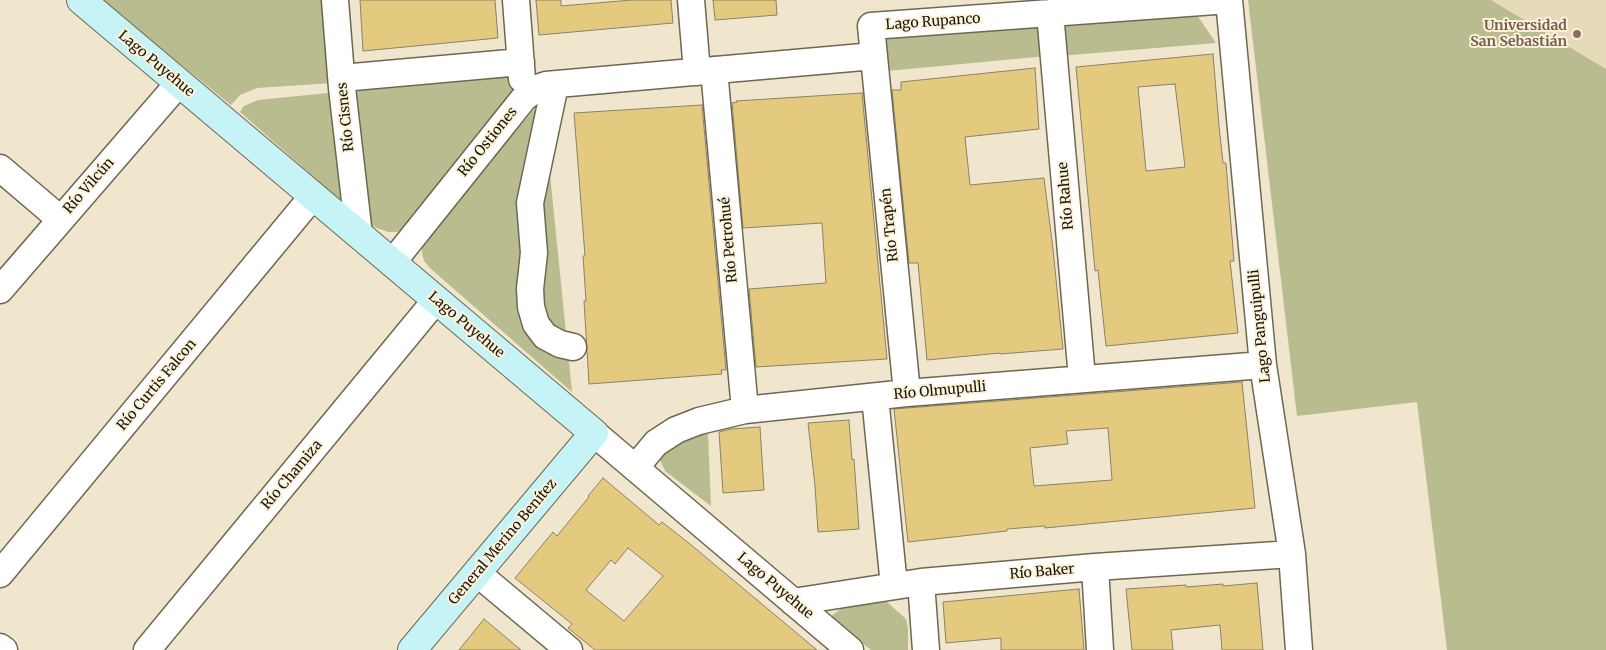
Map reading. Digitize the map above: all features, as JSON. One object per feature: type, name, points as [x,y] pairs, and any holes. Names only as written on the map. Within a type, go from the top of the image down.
[{"type":"street","name":"Lago Puyehue","points":[[81,0],[850,650]]},
{"type":"street","name":"Río Cisnes","points":[[335,0],[359,235]]},
{"type":"street","name":"Río Ostiones","points":[[392,263],[524,98],[516,0]]},
{"type":"street","name":"Río Petrohué","points":[[691,0],[706,71],[745,410]]},
{"type":"street","name":"Lago Rupanco","points":[[874,56],[871,26],[1229,0]]},
{"type":"street","name":"Lago Panguipulli","points":[[1229,0],[1263,365],[1292,554],[1299,650]]},
{"type":"street","name":"Río Rahue","points":[[1050,13],[1082,378]]},
{"type":"street","points":[[524,98],[537,88],[555,84],[874,56]]},
{"type":"street","name":"Río Trapén","points":[[874,56],[907,393]]},
{"type":"street","points":[[342,78],[521,62]]},
{"type":"street","name":"Río Vilcún","points":[[0,290],[179,83]]},
{"type":"street","points":[[555,84],[530,203],[534,254],[530,289],[531,307],[536,324],[545,336],[560,344],[573,347]]},
{"type":"street","points":[[0,168],[60,219]]},
{"type":"street","name":"Río Curtis Falcon","points":[[0,574],[313,196]]},
{"type":"street","name":"Río Chamiza","points":[[147,650],[436,300]]},
{"type":"street","name":"Río Olmupulli","points":[[634,468],[656,443],[676,430],[699,421],[745,410],[907,393],[1263,365]]},
{"type":"street","points":[[875,397],[894,586]]},
{"type":"street","name":"General Merino Benítez","points":[[412,650],[594,433]]},
{"type":"street","name":"Río Baker","points":[[793,602],[921,582],[1095,567],[1292,554]]},
{"type":"street","points":[[1095,567],[1100,650]]},
{"type":"street","points":[[477,573],[569,650]]},
{"type":"street","points":[[921,582],[926,650]]},
{"type":"street","points":[[0,647],[4,650]]},
{"type":"shaded area","name":"Universidad San Sebastián","points":[[1491,0],[1606,0],[1606,69]]},
{"type":"green space","points":[[101,0],[328,0],[333,83],[257,88],[240,95],[231,105]]},
{"type":"green space","points":[[1248,0],[1491,0],[1606,69],[1606,650],[1447,650],[1417,402],[1297,416]]},
{"type":"green space","points":[[1191,12],[1199,18],[1216,43],[1059,56],[1060,20]]},
{"type":"green space","points":[[1038,21],[1047,56],[887,71],[881,51],[887,34]]},
{"type":"green space","points":[[503,73],[509,78],[513,88],[513,97],[406,228],[397,232],[388,232],[374,227],[367,218],[352,93],[358,86]]},
{"type":"green space","points":[[338,92],[345,198],[340,200],[240,112],[244,106],[258,100]]},
{"type":"green space","points":[[539,104],[543,105],[572,392],[431,269],[424,261],[422,253],[422,244],[425,237]]},
{"type":"green space","points":[[708,433],[711,506],[665,471],[660,460],[663,451],[688,436]]},
{"type":"green space","points":[[887,602],[906,619],[908,650],[871,650],[830,617],[844,606]]},
{"type":"building","points":[[360,0],[495,0],[498,38],[363,51]]},
{"type":"building","points":[[536,0],[561,0],[561,6],[632,0],[671,0],[673,23],[539,35]]},
{"type":"building","points":[[713,0],[776,0],[777,15],[715,20]]},
{"type":"building","points":[[1213,54],[1223,163],[1226,163],[1234,261],[1230,261],[1238,333],[1106,346],[1098,270],[1095,271],[1076,67]],"holes":[[[1175,84],[1185,167],[1146,171],[1138,87]]]},
{"type":"building","points":[[1035,68],[1039,129],[965,137],[970,185],[1044,178],[1063,349],[927,360],[918,263],[909,263],[892,90],[901,90],[901,82]]},
{"type":"building","points":[[862,93],[887,359],[756,367],[749,289],[826,283],[822,223],[743,228],[732,103],[736,101]]},
{"type":"building","points":[[702,105],[726,370],[721,370],[722,374],[589,384],[584,301],[586,301],[583,256],[585,256],[574,113]]},
{"type":"building","points":[[1242,382],[1255,508],[1045,528],[1045,526],[1007,529],[1007,531],[908,542],[894,409]],"holes":[[[1108,428],[1112,480],[1034,486],[1030,448],[1068,444],[1066,431]]]},
{"type":"building","points":[[849,420],[859,529],[818,532],[808,423]]},
{"type":"building","points":[[760,427],[764,490],[723,493],[719,432],[731,429]]},
{"type":"building","points":[[603,478],[659,525],[662,522],[690,544],[817,650],[595,650],[568,628],[572,624],[515,578],[553,532],[557,536]],"holes":[[[628,548],[663,576],[624,621],[586,590],[611,560],[615,564]]]},
{"type":"building","points":[[1257,583],[1263,650],[1222,650],[1220,625],[1171,630],[1173,650],[1132,650],[1126,589]]},
{"type":"building","points":[[1079,589],[1084,650],[1001,650],[1001,638],[946,643],[943,602]]},
{"type":"building","points":[[484,619],[521,650],[459,650]]},
{"type":"place","name":"Universidad San Sebastián","points":[[1577,34]]}]
